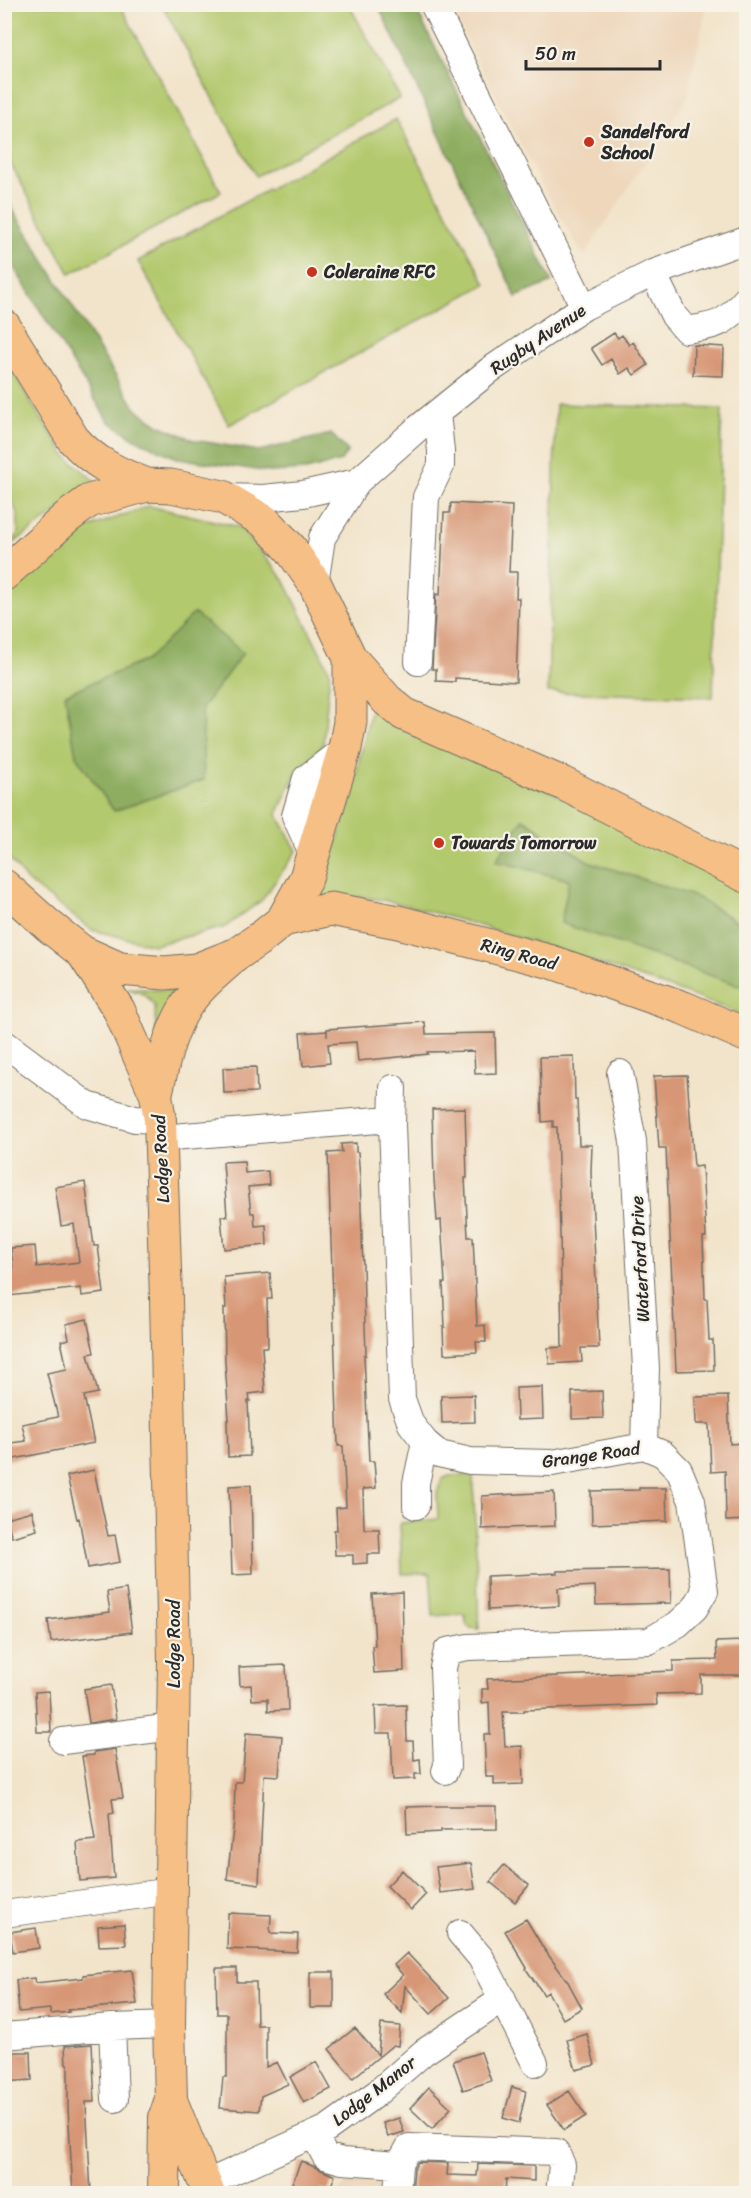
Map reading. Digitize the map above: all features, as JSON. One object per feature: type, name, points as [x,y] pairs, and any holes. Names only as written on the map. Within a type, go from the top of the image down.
[{"type":"highway","points":[[4,326],[73,439],[99,464],[147,485]]},
{"type":"highway","points":[[4,574],[51,531],[89,501],[147,485],[171,486],[223,497],[264,521],[290,548],[315,584],[350,658],[387,700],[404,714],[562,783],[747,876]]},
{"type":"highway","points":[[4,886],[82,952],[120,969],[165,973],[196,970],[237,954],[262,938],[283,920],[306,878],[345,748],[350,722],[350,658]]},
{"type":"highway","name":"Ring Road","points":[[283,920],[331,909],[409,925],[552,962],[684,1008],[747,1035]]},
{"type":"main road","name":"Lodge Road","points":[[82,952],[116,1005],[159,1117]]},
{"type":"main road","name":"Lodge Road","points":[[164,2193],[165,2117],[171,2099],[169,2025],[173,1597],[159,1117],[165,1056],[174,1030],[186,1006],[201,988],[237,954]]},
{"type":"main road","points":[[171,2099],[201,2190]]},
{"type":"street","points":[[433,4],[584,307]]},
{"type":"street","name":"Rugby Avenue","points":[[315,584],[322,538],[357,482],[490,370],[584,307],[653,273],[747,240]]},
{"type":"street","points":[[653,273],[674,316],[686,330],[718,326],[747,299]]},
{"type":"street","points":[[418,662],[426,497],[441,466],[437,413]]},
{"type":"street","name":"Rugby Avenue","points":[[223,497],[263,498],[303,494],[357,482]]},
{"type":"street","points":[[4,1042],[87,1105],[135,1119],[159,1117],[378,1120],[392,1125]]},
{"type":"street","name":"Waterford Drive","points":[[620,1073],[633,1141],[646,1368],[644,1446]]},
{"type":"street","name":"Grange Road","points":[[393,1088],[392,1125],[402,1399],[411,1424],[425,1442],[439,1454],[470,1461],[552,1463],[644,1446],[663,1454],[679,1470],[692,1501],[705,1591],[695,1608],[678,1624],[649,1641],[468,1647],[446,1641],[443,1668],[447,1766],[445,1771]]},
{"type":"street","points":[[416,1506],[416,1483],[425,1442]]},
{"type":"street","points":[[63,1741],[173,1727]]},
{"type":"street","points":[[4,1914],[172,1891]]},
{"type":"street","points":[[460,1932],[482,1958],[535,2063]]},
{"type":"street","name":"Lodge Manor","points":[[201,2190],[328,2128],[377,2093],[424,2052],[503,1999]]},
{"type":"street","points":[[4,2036],[169,2025]]},
{"type":"street","points":[[112,2027],[115,2099]]},
{"type":"street","points":[[314,2134],[325,2156],[342,2161],[399,2165]]},
{"type":"street","points":[[397,2193],[399,2165],[409,2147],[556,2152],[561,2165],[560,2193]]},
{"type":"shaded area","name":"Sandelford School","points":[[449,5],[707,5],[687,98],[584,256],[542,186]]},
{"type":"shaded area","points":[[347,2183],[382,2185],[385,2193],[337,2194]]},
{"type":"green space","points":[[4,5],[120,5],[221,192],[70,274],[5,153]]},
{"type":"green space","points":[[162,5],[349,5],[400,98],[256,176]]},
{"type":"green space","points":[[378,5],[414,5],[552,282],[516,297]]},
{"type":"green space","name":"Coleraine RFC","points":[[396,119],[486,284],[229,425],[138,261]]},
{"type":"green space","points":[[5,188],[13,210],[136,409],[161,426],[194,440],[259,451],[331,434],[348,451],[341,461],[306,470],[270,472],[177,458],[137,440],[108,421],[5,253]]},
{"type":"green space","points":[[4,356],[66,456],[97,483],[14,543],[18,533],[18,517],[4,473]]},
{"type":"green space","points":[[556,404],[722,409],[713,697],[548,692]]},
{"type":"green space","points":[[149,506],[240,527],[284,580],[330,672],[323,745],[297,770],[277,814],[297,851],[262,900],[225,927],[154,945],[92,930],[27,881],[5,853],[4,605],[11,591],[74,533]]},
{"type":"green space","points":[[194,613],[243,653],[202,708],[204,780],[114,811],[76,756],[65,694],[147,660]]},
{"type":"green space","points":[[372,704],[746,887],[746,1016],[577,956],[436,913],[378,899],[339,895],[319,896],[350,801]]},
{"type":"green space","points":[[523,819],[588,861],[696,897],[746,927],[746,988],[561,923],[569,880],[496,861]]},
{"type":"green space","points":[[127,988],[177,991],[158,1032],[156,1031],[155,1006],[145,995]]},
{"type":"green space","points":[[473,1475],[479,1629],[470,1628],[466,1624],[465,1614],[433,1616],[430,1573],[402,1574],[400,1523],[438,1519],[437,1493],[442,1479],[449,1476]]},
{"type":"building","points":[[614,333],[618,338],[622,335],[629,345],[633,342],[648,365],[634,375],[629,368],[620,374],[611,359],[602,365],[591,348]]},
{"type":"building","points":[[694,345],[724,347],[723,376],[693,375]]},
{"type":"building","points":[[451,503],[512,506],[509,572],[517,572],[516,598],[519,598],[516,682],[455,678],[455,682],[436,681],[436,669],[432,669],[436,594],[440,595],[444,513],[450,513]]},
{"type":"building","points":[[425,1022],[426,1034],[495,1033],[496,1073],[475,1074],[474,1051],[427,1052],[428,1054],[358,1061],[356,1042],[328,1044],[330,1063],[303,1066],[300,1033],[327,1031],[327,1029]]},
{"type":"building","points":[[574,1056],[579,1145],[592,1145],[591,1172],[599,1348],[581,1348],[582,1362],[549,1364],[548,1348],[562,1347],[557,1127],[553,1127],[553,1121],[542,1122],[540,1057]]},
{"type":"building","points":[[256,1067],[257,1092],[224,1093],[223,1068]]},
{"type":"building","points":[[687,1075],[694,1167],[702,1166],[706,1237],[703,1237],[705,1299],[707,1299],[709,1340],[713,1340],[714,1370],[676,1371],[666,1148],[659,1148],[654,1076]]},
{"type":"building","points":[[465,1108],[468,1237],[473,1237],[477,1326],[485,1325],[486,1342],[476,1342],[477,1352],[444,1354],[443,1283],[445,1283],[441,1220],[437,1221],[432,1109]]},
{"type":"building","points":[[356,1143],[360,1179],[369,1461],[374,1461],[376,1488],[363,1489],[364,1529],[379,1529],[380,1554],[367,1554],[367,1563],[353,1564],[353,1555],[335,1555],[336,1508],[346,1507],[343,1446],[338,1446],[328,1153],[342,1152],[341,1144]]},
{"type":"building","points":[[244,1161],[245,1173],[268,1171],[269,1185],[248,1187],[255,1226],[266,1225],[267,1245],[224,1249],[221,1216],[227,1216],[223,1162]]},
{"type":"building","points":[[85,1182],[94,1246],[98,1246],[104,1293],[82,1296],[81,1288],[8,1296],[6,1270],[13,1269],[11,1248],[35,1246],[37,1267],[79,1262],[74,1224],[61,1226],[55,1187]]},
{"type":"building","points":[[270,1273],[272,1299],[267,1299],[268,1347],[262,1347],[265,1392],[249,1394],[250,1456],[228,1457],[227,1420],[229,1420],[225,1362],[224,1277]]},
{"type":"building","points":[[87,1319],[94,1353],[88,1354],[98,1393],[84,1396],[94,1443],[4,1461],[4,1444],[26,1441],[22,1424],[58,1417],[47,1373],[67,1369],[61,1341],[69,1339],[66,1324]]},
{"type":"building","points":[[542,1387],[543,1419],[517,1420],[516,1388]]},
{"type":"building","points":[[602,1391],[603,1418],[572,1419],[572,1392]]},
{"type":"building","points":[[474,1395],[475,1422],[442,1423],[441,1396]]},
{"type":"building","points":[[728,1396],[730,1444],[743,1443],[747,1520],[726,1521],[725,1471],[711,1472],[709,1424],[696,1424],[695,1397]]},
{"type":"building","points":[[94,1470],[108,1536],[115,1535],[120,1562],[88,1568],[79,1518],[77,1519],[67,1476]]},
{"type":"building","points":[[251,1485],[253,1574],[232,1575],[229,1486]]},
{"type":"building","points":[[639,1488],[666,1488],[667,1521],[592,1524],[591,1491],[639,1490]]},
{"type":"building","points":[[554,1492],[555,1526],[482,1529],[482,1496]]},
{"type":"building","points":[[32,1511],[37,1530],[12,1537],[6,1518]]},
{"type":"building","points":[[670,1569],[671,1603],[596,1605],[595,1586],[558,1588],[559,1606],[488,1610],[487,1576],[557,1573],[557,1571]]},
{"type":"building","points":[[126,1589],[132,1632],[51,1642],[48,1620],[110,1612],[107,1592]]},
{"type":"building","points":[[402,1592],[404,1671],[374,1673],[372,1594]]},
{"type":"building","points":[[743,1641],[744,1675],[701,1675],[701,1693],[656,1694],[657,1705],[503,1712],[505,1747],[522,1746],[523,1784],[494,1785],[494,1777],[486,1777],[484,1734],[490,1734],[489,1702],[482,1703],[482,1689],[488,1689],[487,1679],[673,1671],[673,1661],[717,1660],[716,1642]]},
{"type":"building","points":[[286,1665],[288,1710],[268,1711],[268,1699],[252,1700],[251,1685],[240,1686],[239,1667]]},
{"type":"building","points":[[111,1685],[116,1719],[89,1723],[84,1689]]},
{"type":"building","points":[[49,1691],[51,1732],[37,1732],[35,1692]]},
{"type":"building","points":[[406,1705],[407,1741],[413,1741],[414,1760],[420,1759],[421,1774],[415,1774],[415,1779],[393,1780],[391,1733],[376,1733],[375,1706]]},
{"type":"building","points":[[246,1733],[282,1736],[279,1776],[264,1775],[259,1884],[227,1879],[234,1821],[235,1782],[242,1782]]},
{"type":"building","points":[[115,1749],[123,1798],[112,1799],[114,1813],[109,1814],[114,1878],[80,1881],[77,1842],[95,1840],[82,1756]]},
{"type":"building","points":[[497,1806],[497,1829],[441,1830],[441,1832],[407,1834],[406,1807]]},
{"type":"building","points":[[471,1863],[475,1889],[440,1893],[436,1867]]},
{"type":"building","points":[[504,1865],[529,1885],[515,1902],[490,1882]]},
{"type":"building","points":[[402,1870],[426,1894],[411,1910],[387,1886]]},
{"type":"building","points":[[228,1913],[271,1915],[270,1933],[298,1934],[297,1952],[227,1949]]},
{"type":"building","points":[[526,1919],[568,1982],[582,2008],[563,2019],[548,1992],[544,1995],[526,1969],[505,1931]]},
{"type":"building","points":[[124,1924],[126,1945],[99,1946],[98,1926]]},
{"type":"building","points":[[36,1928],[39,1948],[13,1952],[10,1932]]},
{"type":"building","points":[[407,1953],[449,1998],[431,2014],[405,1986],[402,2013],[383,1994],[403,1975],[394,1965]]},
{"type":"building","points":[[216,1968],[237,1968],[237,1982],[256,1982],[257,2025],[266,2025],[266,2067],[277,2062],[288,2084],[261,2096],[259,2111],[220,2108],[223,2077],[227,2077],[227,2014],[217,2014]]},
{"type":"building","points":[[132,1970],[137,2004],[68,2010],[69,2012],[50,2014],[50,2009],[19,2012],[16,1980],[34,1978],[35,1983]]},
{"type":"building","points":[[310,1972],[334,1972],[334,2008],[310,2008]]},
{"type":"building","points":[[381,2024],[400,2026],[398,2046],[393,2045],[353,2078],[329,2049],[355,2028],[378,2055]]},
{"type":"building","points":[[587,2034],[595,2065],[576,2070],[567,2040]]},
{"type":"building","points":[[92,2044],[95,2102],[86,2102],[91,2193],[73,2193],[68,2064],[66,2064],[65,2046]]},
{"type":"building","points":[[31,2052],[32,2080],[4,2082],[4,2053]]},
{"type":"building","points":[[481,2052],[491,2081],[463,2090],[453,2061]]},
{"type":"building","points":[[316,2062],[331,2089],[304,2103],[290,2077]]},
{"type":"building","points":[[429,2087],[451,2108],[432,2129],[410,2108]]},
{"type":"building","points":[[512,2087],[526,2091],[519,2123],[503,2118]]},
{"type":"building","points":[[569,2091],[586,2116],[564,2130],[547,2105]]},
{"type":"building","points":[[399,2118],[404,2132],[388,2137],[383,2123]]},
{"type":"building","points":[[301,2161],[335,2176],[328,2192],[321,2189],[319,2193],[288,2193]]},
{"type":"building","points":[[418,2162],[448,2163],[447,2175],[477,2176],[478,2164],[534,2166],[534,2181],[506,2179],[505,2193],[412,2193],[414,2169]]},
{"type":"place","name":"Sandelford School","points":[[589,142]]},
{"type":"place","name":"Coleraine RFC","points":[[312,272]]},
{"type":"place","name":"Towards Tomorrow","points":[[439,843]]}]
